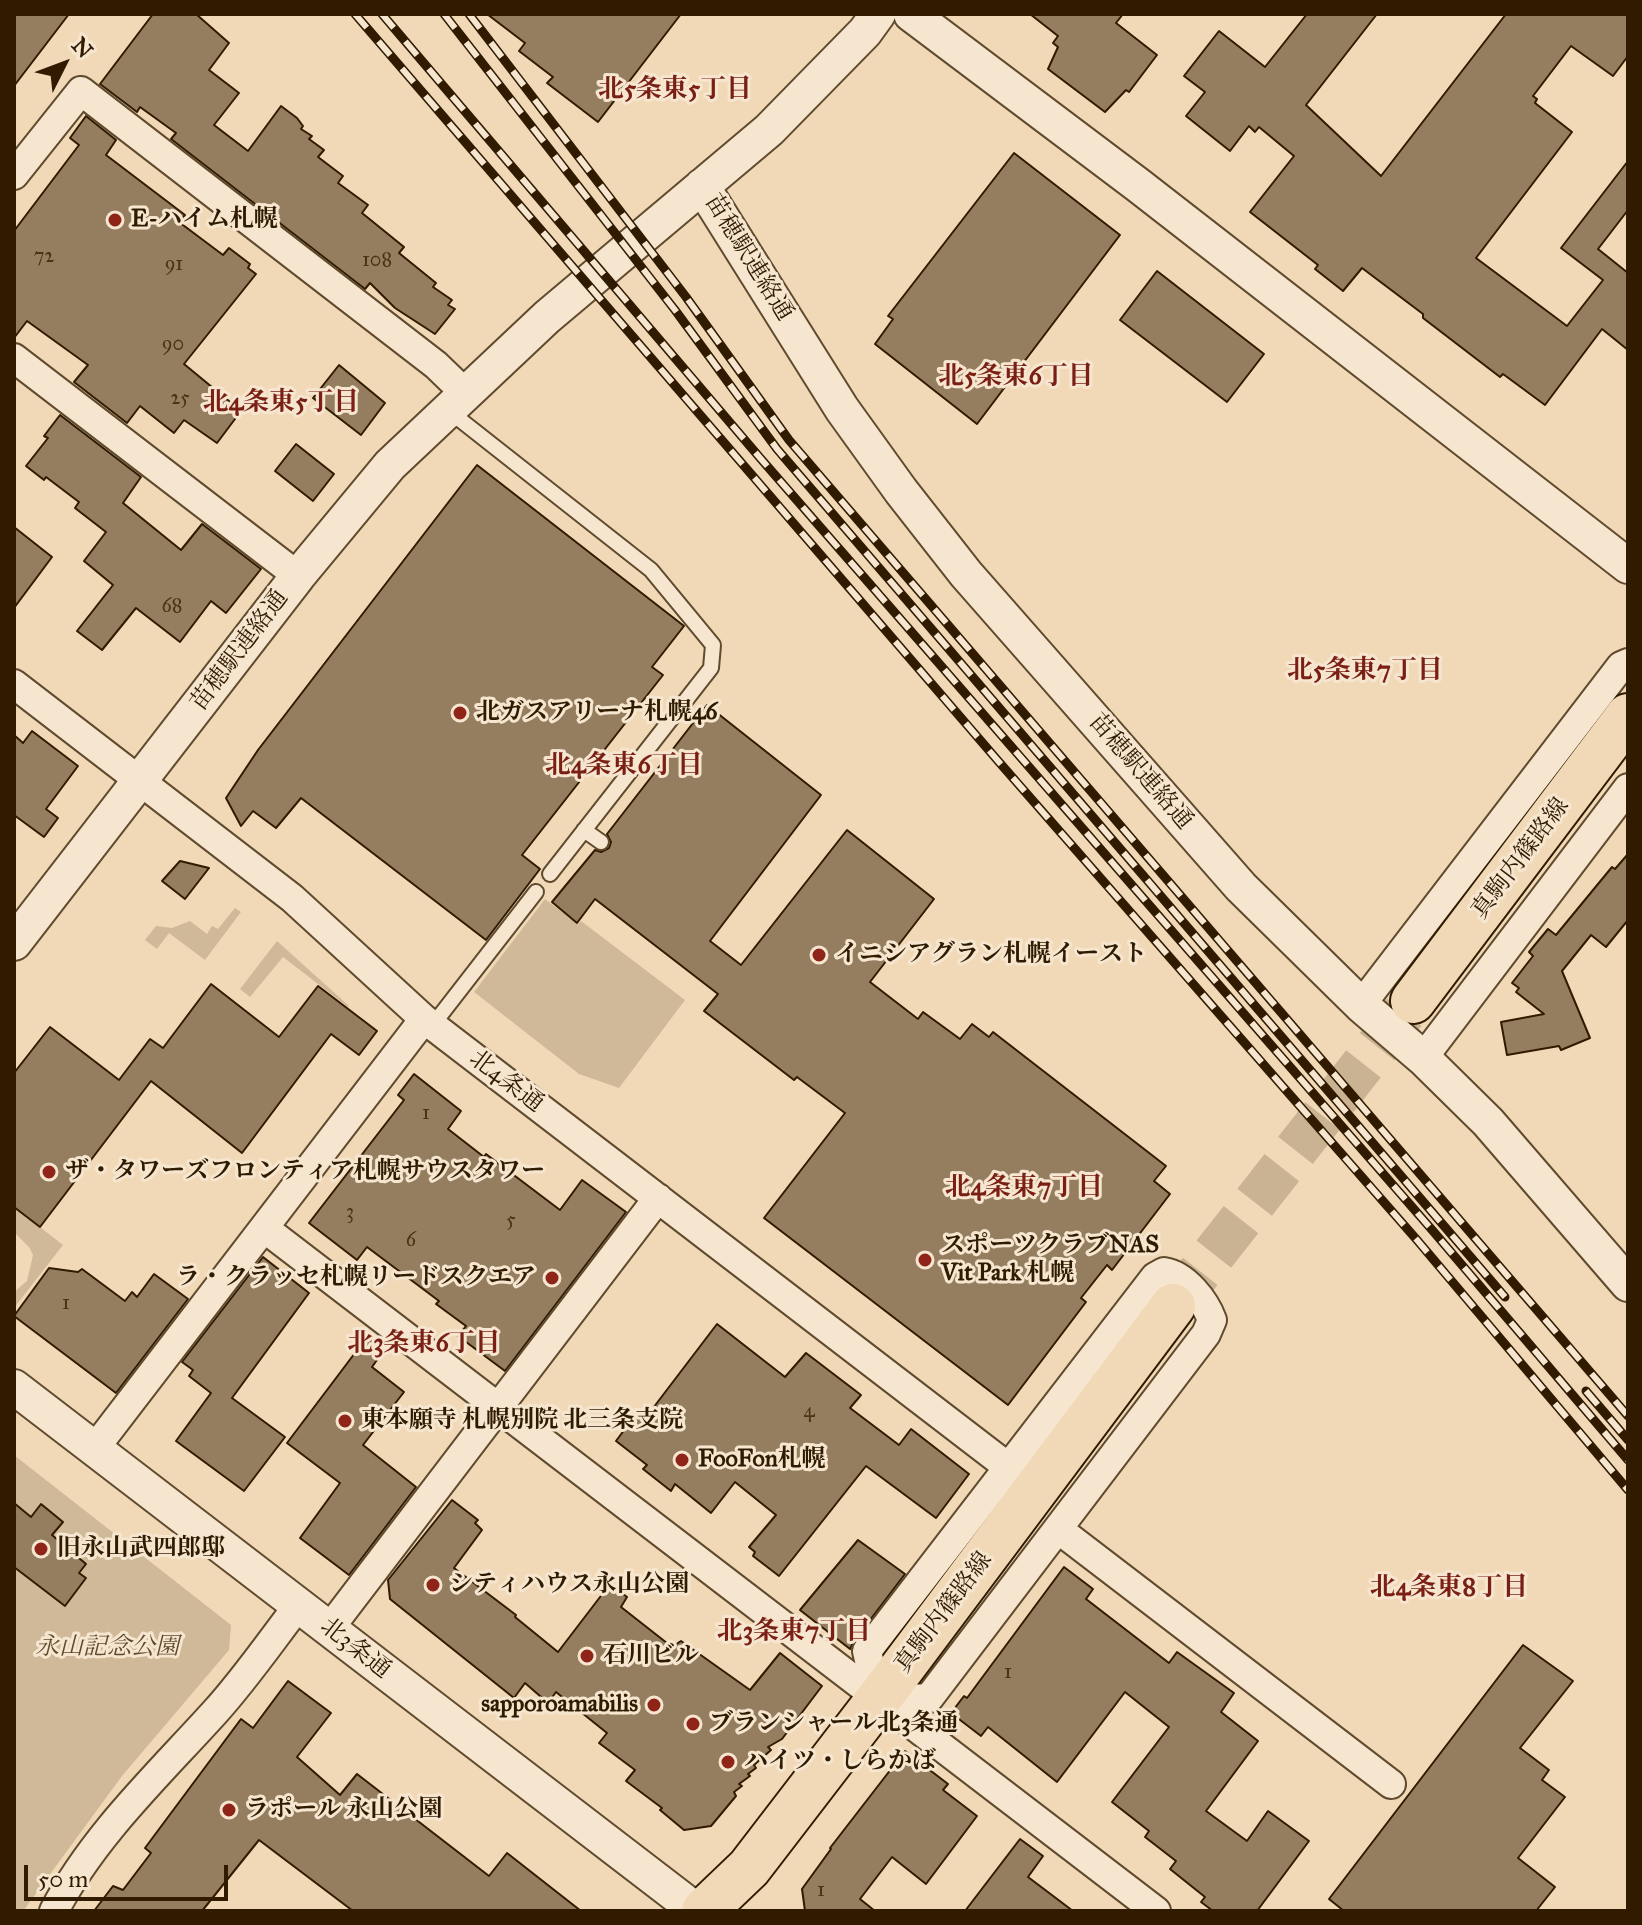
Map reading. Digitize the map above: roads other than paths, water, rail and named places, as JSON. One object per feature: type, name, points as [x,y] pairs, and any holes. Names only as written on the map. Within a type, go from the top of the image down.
[{"type":"main road","name":"真駒内篠路線","points":[[1413,1001],[1628,716]]},
{"type":"main road","name":"真駒内篠路線","points":[[704,1911],[749,1868],[1173,1306]]},
{"type":"street","points":[[702,186],[769,130],[865,32],[878,14]]},
{"type":"street","points":[[911,14],[1138,185],[1628,566]]},
{"type":"street","points":[[14,175],[81,91],[436,365],[456,401]]},
{"type":"street","name":"苗穂駅連絡通","points":[[14,943],[298,576],[390,465],[547,317],[702,186],[842,409],[966,574],[1241,887],[1361,1005],[1423,1058]]},
{"type":"street","points":[[14,358],[298,576]]},
{"type":"street","points":[[1361,1005],[1621,666],[1628,663]]},
{"type":"street","name":"北4条通","points":[[14,684],[292,898],[428,1022],[1008,1467]]},
{"type":"street","points":[[1628,788],[1423,1058],[1488,1122],[1628,1284]]},
{"type":"street","points":[[95,1448],[428,1022]]},
{"type":"street","points":[[329,1629],[658,1198]]},
{"type":"street","points":[[264,1228],[1156,1911]]},
{"type":"street","points":[[1164,1272],[1176,1273],[1207,1308],[1212,1320],[1206,1334],[929,1698],[878,1700],[867,1651],[1155,1277],[1164,1272]]},
{"type":"street","name":"北3条通","points":[[14,1387],[697,1911]]},
{"type":"street","points":[[1058,1529],[1391,1784]]},
{"type":"street","points":[[54,1911],[80,1868],[135,1798],[229,1696],[298,1606]]},
{"type":"lane","points":[[456,401],[651,570],[713,645],[711,668],[550,874]]},
{"type":"lane","points":[[584,830],[601,842]]},
{"type":"lane","points":[[428,1022],[536,892]]},
{"type":"tunnel","points":[[1173,1306],[1413,1001]]},
{"type":"railway","points":[[355,14],[999,762],[1417,1240],[1628,1490]]},
{"type":"railway","points":[[382,14],[761,459],[1433,1231],[1628,1460]]},
{"type":"railway","points":[[444,14],[675,310],[777,449],[1505,1297]]},
{"type":"railway","points":[[469,14],[686,297],[789,440],[1628,1416]]},
{"type":"railway","points":[[1586,1391],[1628,1440]]},
{"type":"place","name":"E-ハイム札幌","points":[[115,220]]},
{"type":"place","name":"北ガスアリーナ札幌46","points":[[460,713]]},
{"type":"place","name":"イニシアグラン札幌イースト","points":[[819,955]]},
{"type":"place","name":"ザ・タワーズフロンティア札幌サウスタワー","points":[[49,1172]]},
{"type":"place","name":"スポーツクラブNAS Vit Park 札幌","points":[[925,1260]]},
{"type":"place","name":"ラ・クラッセ札幌リードスクエア","points":[[552,1278]]},
{"type":"place","name":"東本願寺 札幌別院 北三条支院","points":[[345,1421]]},
{"type":"place","name":"FooFon札幌","points":[[682,1460]]},
{"type":"place","name":"旧永山武四郎邸","points":[[41,1549]]},
{"type":"place","name":"シティハウス永山公園","points":[[433,1585]]},
{"type":"place","name":"石川ビル","points":[[587,1656]]},
{"type":"place","name":"sapporoamabilis","points":[[654,1705]]},
{"type":"place","name":"ブランシャール北3条通","points":[[693,1724]]},
{"type":"place","name":"ハイツ・しらかば","points":[[728,1762]]},
{"type":"place","name":"ラポール 永山公園","points":[[229,1810]]},
{"type":"district","name":"北5条東5丁目","points":[[675,91]]},
{"type":"district","name":"北5条東6丁目","points":[[1016,378]]},
{"type":"district","name":"北4条東5丁目","points":[[281,404]]},
{"type":"district","name":"北5条東7丁目","points":[[1365,672]]},
{"type":"district","name":"北4条東6丁目","points":[[624,767]]},
{"type":"district","name":"北4条東7丁目","points":[[1024,1189]]},
{"type":"district","name":"北3条東6丁目","points":[[424,1345]]},
{"type":"district","name":"北4条東8丁目","points":[[1449,1589]]},
{"type":"district","name":"北3条東7丁目","points":[[794,1633]]},
{"type":"park label","name":"永山記念公園","points":[[107,1648]]}]
